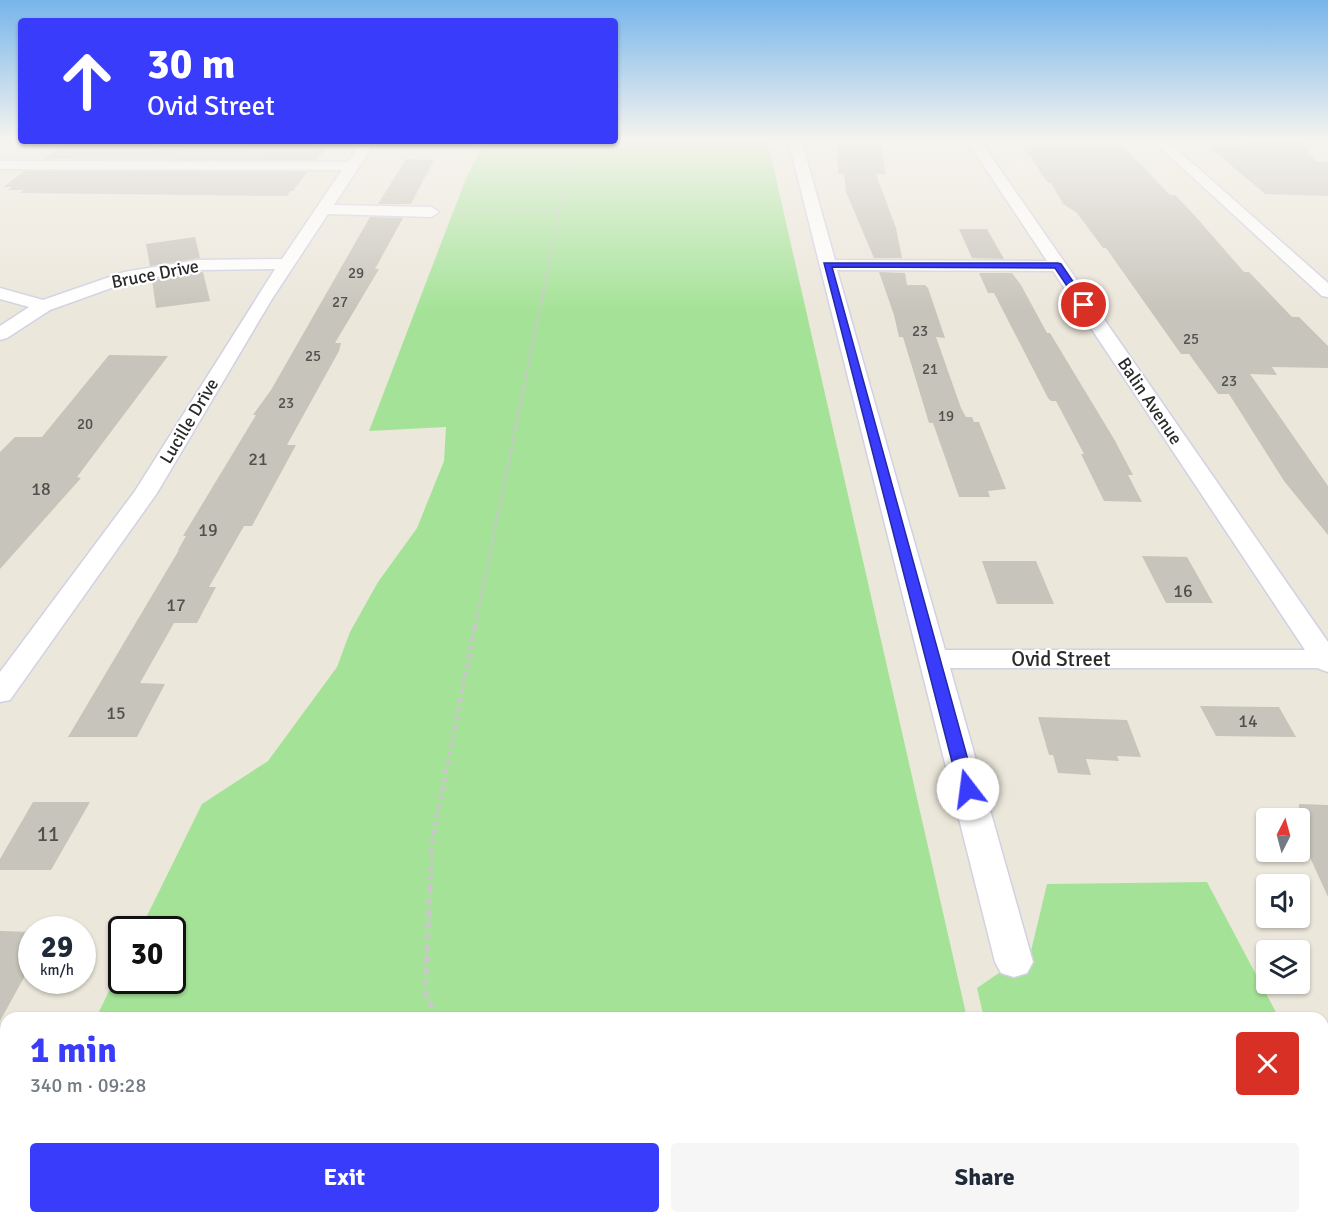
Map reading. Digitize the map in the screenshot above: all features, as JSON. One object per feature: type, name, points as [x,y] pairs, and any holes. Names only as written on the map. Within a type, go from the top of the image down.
[{"type":"street","name":"Lucille Drive","points":[[0,693],[145,494],[286,264],[333,196]]},
{"type":"street","points":[[809,196],[1014,962]]},
{"type":"street","name":"Balin Avenue","points":[[1011,196],[1327,661]]},
{"type":"street","points":[[1221,196],[1328,292]]},
{"type":"street","points":[[325,209],[430,212]]},
{"type":"street","name":"Bruce Drive","points":[[0,334],[44,306],[124,277],[218,264],[286,264]]},
{"type":"street","points":[[827,264],[1058,266]]},
{"type":"street","points":[[1299,266],[1328,266]]},
{"type":"street","points":[[0,293],[44,306]]},
{"type":"street","name":"Ovid Street","points":[[933,659],[1327,661]]},
{"type":"path","points":[[434,1012],[425,992],[432,842],[563,196]]},
{"type":"path","points":[[430,212],[560,211]]},
{"type":"green space","points":[[459,196],[780,196],[966,1012],[99,1012],[108,993],[186,994],[186,916],[147,916],[202,804],[268,761],[337,667],[350,632],[378,582],[417,528],[444,461],[446,427],[369,431]]},
{"type":"green space","points":[[1207,882],[1256,975],[1256,994],[1266,994],[1276,1012],[983,1012],[977,988],[1031,951],[1047,884]]},
{"type":"building","points":[[383,196],[415,196],[411,204],[378,204]]},
{"type":"building","points":[[848,196],[884,196],[896,228],[902,258],[874,258]]},
{"type":"building","points":[[1058,196],[1176,196],[1244,272],[1249,272],[1292,317],[1299,317],[1328,346],[1328,368],[1272,367],[1277,375],[1250,374],[1328,486],[1328,535],[1284,481],[1229,394],[1218,394],[1189,354],[1181,354],[1106,248],[1103,248],[1077,213],[1063,204]]},
{"type":"building","points":[[370,217],[403,218],[375,269],[379,269],[335,343],[341,343],[339,351],[287,445],[296,445],[252,526],[244,526],[209,587],[216,587],[197,623],[174,623],[140,683],[165,684],[137,737],[68,737],[179,550],[186,536],[183,536],[256,415],[253,415],[271,390]]},
{"type":"building","points":[[959,229],[987,229],[1004,259],[972,258]]},
{"type":"building","points":[[195,237],[200,258],[150,266],[146,244]]},
{"type":"building","points":[[203,272],[210,301],[156,308],[152,280]]},
{"type":"building","points":[[879,272],[905,273],[907,285],[925,285],[928,288],[945,338],[936,337],[961,408],[966,417],[972,417],[974,422],[979,422],[1006,489],[988,491],[990,497],[959,497],[933,423],[929,423],[903,337],[899,337]]},
{"type":"building","points":[[979,273],[1012,273],[1021,285],[1047,333],[1050,333],[1114,439],[1133,475],[1128,475],[1142,502],[1104,501],[1081,454],[1084,454],[1056,401],[1048,398],[994,293],[988,293]]},
{"type":"building","points":[[109,355],[168,356],[77,477],[81,478],[0,569],[0,452],[15,437],[42,437]]},
{"type":"building","points":[[1142,556],[1187,557],[1213,603],[1166,603]]},
{"type":"building","points":[[982,561],[1036,561],[1054,604],[997,604]]},
{"type":"building","points":[[1200,706],[1279,707],[1296,737],[1216,736]]},
{"type":"building","points":[[1038,717],[1127,720],[1141,757],[1117,756],[1119,761],[1086,759],[1091,775],[1058,773],[1053,755],[1049,755]]},
{"type":"building","points":[[33,802],[90,802],[51,870],[0,870],[0,859]]},
{"type":"building","points":[[1299,804],[1328,805],[1328,897],[1310,857],[1310,808],[1299,808]]},
{"type":"building","points":[[0,931],[18,932],[18,988],[5,1012],[0,1012]]},
{"type":"route","points":[[968,789],[827,264],[1058,266],[1084,305]]}]
